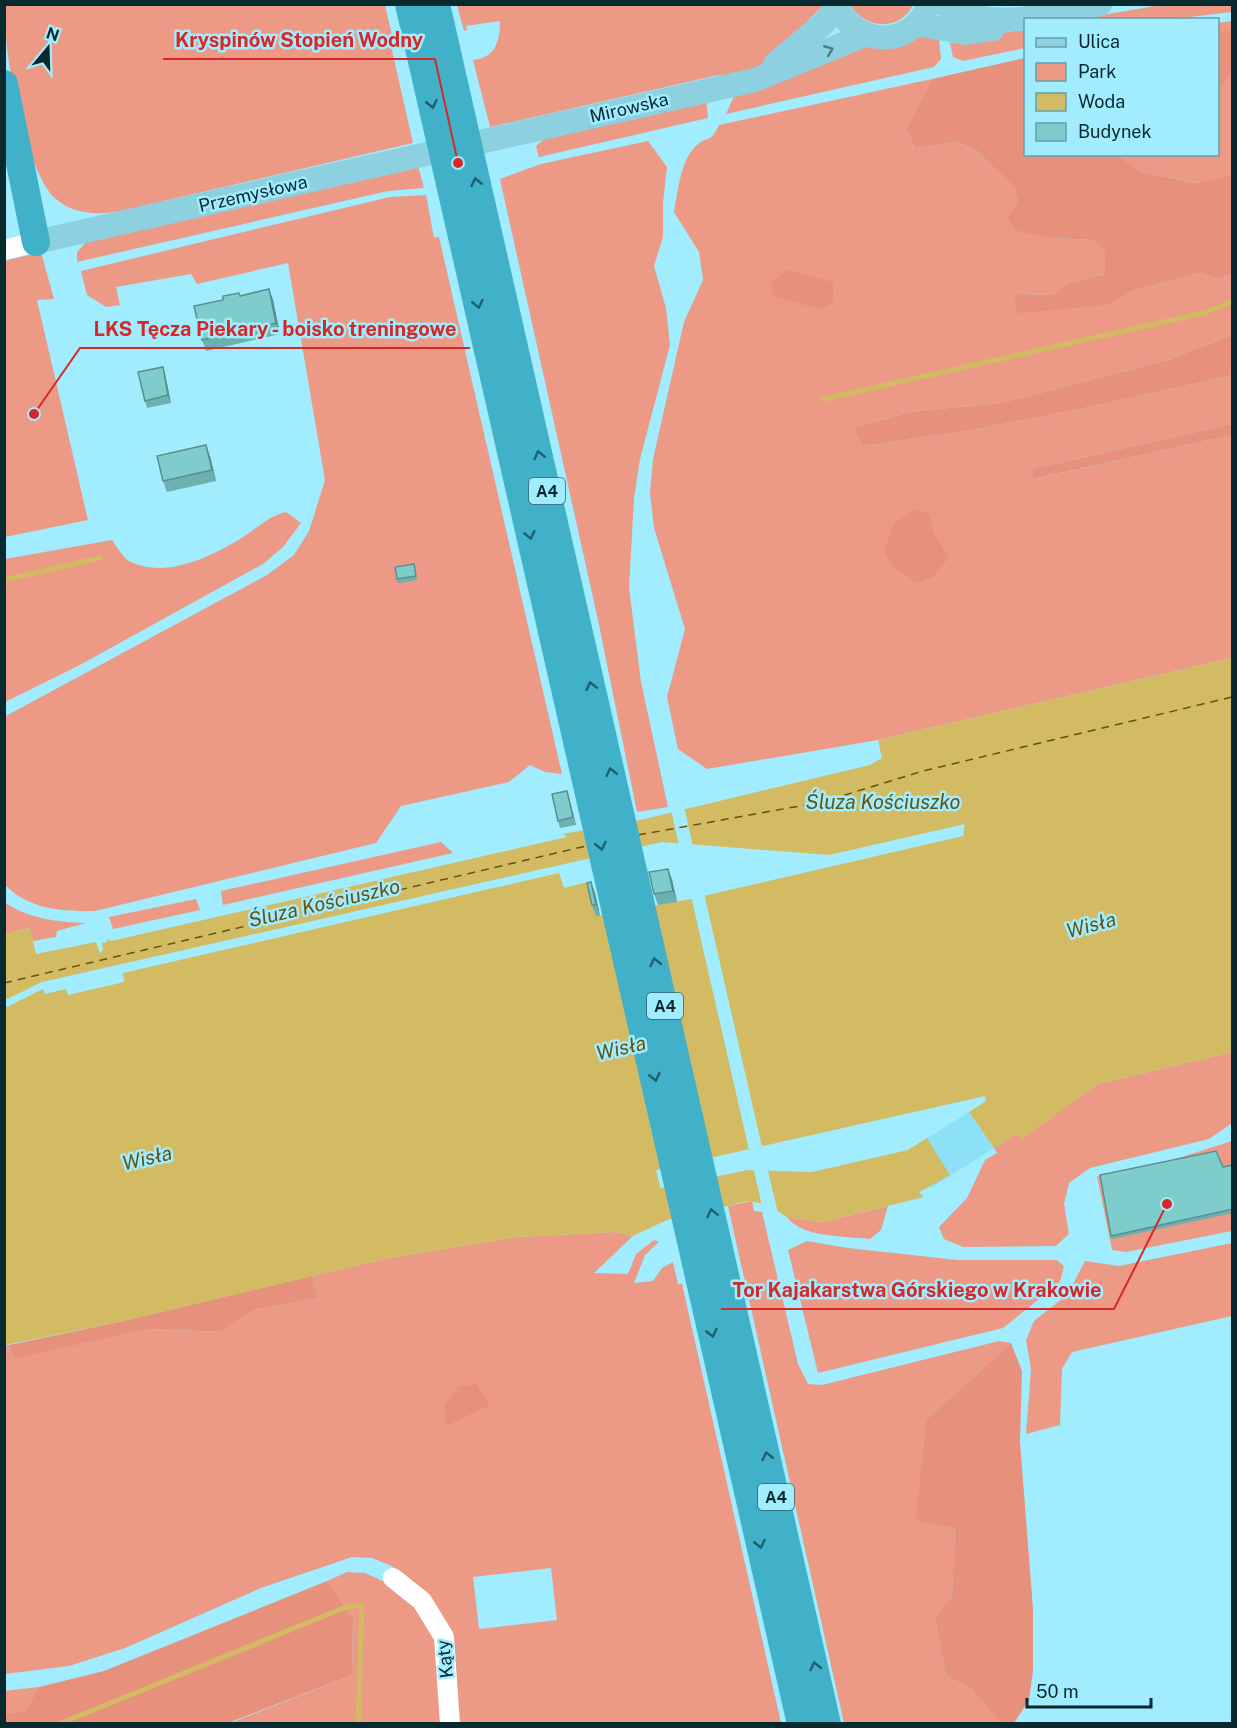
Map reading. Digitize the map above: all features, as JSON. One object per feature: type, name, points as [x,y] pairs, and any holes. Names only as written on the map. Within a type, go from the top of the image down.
[{"type":"highway","name":"A4","points":[[409,4],[432,44],[712,1273],[828,1724]]},
{"type":"highway","name":"A4","points":[[432,44],[436,4]]},
{"type":"highway","points":[[4,84],[36,242]]},
{"type":"highway","name":"A4","points":[[712,1273],[801,1724]]},
{"type":"main road","points":[[944,4],[974,18],[1024,18]]},
{"type":"main road","points":[[1026,18],[1100,4]]},
{"type":"main road","points":[[837,6],[853,28],[865,35],[892,38],[923,14],[975,33],[993,30],[1015,20]]},
{"type":"main road","name":"Mirowska","points":[[755,80],[824,23],[837,6]]},
{"type":"main road","name":"Mirowska","points":[[502,137],[755,80],[865,35]]},
{"type":"main road","name":"Przemysłowa","points":[[36,242],[502,137]]},
{"type":"street","name":"Przemysłowa","points":[[4,250],[36,242]]},
{"type":"street","name":"Kąty","points":[[393,1578],[422,1601],[444,1637],[450,1724]]},
{"type":"shaded area","points":[[1232,31],[1232,70],[1219,90],[1219,32]]},
{"type":"shaded area","points":[[1024,58],[1024,156],[1119,156],[1141,172],[1196,183],[1232,175],[1232,274],[1218,279],[1200,273],[1134,290],[1108,305],[1017,313],[1015,300],[1017,294],[1053,295],[1067,284],[1105,274],[1105,251],[1093,240],[1051,238],[1015,230],[1008,218],[1017,203],[1015,188],[976,150],[956,142],[915,148],[906,129],[932,79]]},
{"type":"shaded area","points":[[786,270],[833,282],[833,303],[820,309],[773,296],[771,283]]},
{"type":"shaded area","points":[[1232,335],[1232,375],[1048,415],[909,440],[862,446],[853,428],[909,412],[1001,403],[1168,360]]},
{"type":"shaded area","points":[[1232,424],[1232,435],[1034,479],[1032,469]]},
{"type":"shaded area","points":[[915,509],[930,514],[933,532],[949,557],[933,577],[917,583],[893,567],[884,552],[894,523]]},
{"type":"shaded area","points":[[969,1112],[994,1148],[931,1188],[908,1150]]},
{"type":"shaded area","points":[[312,1276],[318,1298],[254,1310],[221,1332],[148,1329],[15,1358],[9,1345],[119,1322]]},
{"type":"shaded area","points":[[1011,1343],[1022,1371],[1020,1442],[1033,1609],[1033,1671],[1029,1700],[1014,1723],[1002,1724],[972,1689],[946,1676],[935,1618],[952,1597],[955,1528],[916,1521],[926,1420]]},
{"type":"shaded area","points":[[477,1384],[490,1405],[446,1426],[444,1405],[459,1386]]},
{"type":"shaded area","points":[[327,1581],[353,1619],[352,1675],[228,1723],[5,1723],[5,1714],[25,1711],[39,1687],[104,1671]]},
{"type":"green space","points":[[825,4],[765,63],[747,72],[714,76],[490,127],[473,60],[481,59],[492,52],[498,41],[500,21],[466,26],[467,30],[464,31],[457,5]]},
{"type":"green space","points":[[6,5],[385,5],[395,48],[392,50],[413,143],[125,210],[107,213],[79,211],[55,198],[44,184],[34,162],[25,136],[11,76],[5,23]]},
{"type":"green space","points":[[851,5],[913,5],[900,19],[882,24],[864,19]]},
{"type":"green space","points":[[1161,5],[1232,5],[1232,12],[1182,18],[1086,18]]},
{"type":"green space","points":[[1232,21],[1232,175],[1197,183],[1141,172],[1119,156],[1219,156],[1219,23]]},
{"type":"green space","points":[[1024,29],[1024,48],[963,61],[953,57],[950,43]]},
{"type":"green space","points":[[915,36],[939,39],[941,59],[934,67],[726,114],[735,94],[849,45]]},
{"type":"green space","points":[[932,79],[906,129],[915,148],[956,142],[976,150],[1015,188],[1017,203],[1051,238],[1093,240],[1105,251],[1105,274],[1067,284],[1053,295],[1017,294],[1108,305],[1134,290],[1200,273],[1218,279],[1232,274],[1232,335],[1168,360],[1001,403],[909,412],[853,428],[862,446],[1048,415],[1232,375],[1232,424],[1032,469],[1035,479],[1232,435],[1232,658],[878,740],[707,769],[678,749],[667,697],[685,629],[654,528],[650,493],[653,459],[684,322],[703,280],[699,252],[674,212],[683,168],[696,146],[711,137],[719,125]]},
{"type":"green space","points":[[706,100],[708,118],[539,157],[536,146],[547,137]]},
{"type":"green space","points":[[648,141],[667,167],[663,202],[663,237],[654,266],[666,308],[670,345],[640,459],[634,498],[629,588],[641,682],[668,807],[637,812],[598,620],[500,179],[541,164]]},
{"type":"green space","points":[[418,166],[424,188],[388,191],[77,262],[77,252],[86,242]]},
{"type":"green space","points":[[426,195],[434,238],[439,237],[562,774],[545,772],[530,765],[509,782],[401,806],[376,843],[95,911],[58,910],[35,904],[14,893],[5,885],[4,717],[267,575],[294,555],[309,531],[325,480],[288,263],[197,284],[191,274],[116,287],[120,305],[106,307],[87,295],[81,271],[390,197]]},
{"type":"green space","points":[[41,252],[54,299],[37,300],[88,520],[5,537],[4,261]]},
{"type":"green space","points":[[286,512],[301,523],[283,547],[263,564],[78,666],[5,702],[5,559],[112,540],[129,561],[143,566],[173,567],[218,551],[268,519]]},
{"type":"green space","points":[[441,842],[453,853],[223,905],[221,891]]},
{"type":"green space","points":[[196,899],[200,910],[113,929],[109,917]]},
{"type":"green space","points":[[4,902],[33,916],[64,922],[86,923],[57,931],[56,937],[33,941],[29,928],[5,934]]},
{"type":"green space","points":[[1232,1052],[1232,1123],[1209,1139],[1090,1168],[1069,1183],[1064,1204],[1069,1234],[1056,1246],[963,1247],[944,1239],[939,1227],[967,1198],[985,1160],[997,1153],[994,1148],[1017,1134],[1022,1138],[1098,1084]]},
{"type":"green space","points":[[1232,1141],[1232,1231],[1126,1252],[1112,1250],[1097,1176],[1172,1160]]},
{"type":"green space","points":[[752,1201],[754,1211],[762,1212],[798,1364],[808,1384],[822,1385],[999,1341],[1011,1343],[926,1420],[917,1521],[955,1527],[952,1598],[935,1618],[946,1676],[972,1689],[1002,1723],[844,1723],[728,1206]]},
{"type":"green space","points":[[888,1206],[881,1230],[870,1239],[825,1235],[803,1229],[787,1217],[822,1222]]},
{"type":"green space","points":[[615,1232],[633,1236],[594,1273],[628,1274],[636,1254],[654,1240],[659,1242],[645,1255],[634,1283],[653,1281],[662,1268],[673,1262],[678,1284],[682,1284],[781,1723],[457,1723],[429,1598],[392,1566],[372,1558],[352,1557],[261,1588],[125,1648],[69,1666],[5,1674],[5,1345],[9,1345],[16,1357],[148,1329],[221,1332],[254,1310],[318,1298],[312,1276],[389,1258],[517,1237]],"holes":[[[551,1568],[557,1620],[479,1629],[473,1577]]]},
{"type":"green space","points":[[807,1241],[957,1260],[1057,1260],[1064,1266],[1060,1282],[1003,1328],[818,1373],[788,1250]]},
{"type":"green space","points":[[1232,1243],[1232,1316],[1072,1352],[1062,1369],[1060,1425],[1026,1434],[1031,1369],[1026,1340],[1034,1321],[1068,1294],[1085,1261],[1119,1266]]},
{"type":"green space","points":[[347,1572],[365,1573],[385,1582],[419,1607],[437,1642],[442,1723],[228,1724],[352,1675],[353,1619],[327,1581]]},
{"type":"green space","points":[[39,1687],[25,1711],[5,1714],[4,1691]]},
{"type":"water","points":[[1232,658],[1232,1052],[1098,1084],[1022,1139],[1017,1134],[994,1148],[969,1112],[986,1101],[985,1096],[656,1170],[660,1188],[748,1170],[812,1172],[908,1150],[927,1138],[950,1175],[919,1192],[924,1197],[822,1222],[787,1217],[766,1204],[748,1201],[667,1220],[633,1236],[615,1232],[517,1237],[389,1258],[119,1322],[5,1345],[5,1008],[43,989],[45,994],[66,989],[68,995],[124,982],[123,973],[559,873],[564,888],[588,882],[596,916],[691,899],[963,836],[965,824],[829,855],[662,842],[42,982],[5,1000],[5,934],[30,928],[36,954],[96,942],[100,953],[103,950],[102,943],[107,942],[107,939],[111,941],[567,837],[563,834],[640,820],[870,765],[882,758],[878,740]]},
{"type":"pier","points":[[684,806],[693,847],[679,846],[671,809]]},
{"type":"pier","points":[[704,893],[762,1147],[749,1150],[691,896]]},
{"type":"pier","points":[[753,1167],[767,1167],[778,1213],[762,1206]]},
{"type":"building","points":[[269,289],[276,323],[202,340],[194,306],[223,300],[223,296],[239,293],[240,296]]},
{"type":"building","points":[[163,367],[168,395],[145,401],[138,372]]},
{"type":"building","points":[[206,445],[212,470],[163,481],[157,456]]},
{"type":"building","points":[[414,564],[416,576],[397,579],[395,567]]},
{"type":"building","points":[[567,791],[573,817],[558,821],[552,794]]},
{"type":"building","points":[[668,869],[673,891],[654,894],[649,872]]},
{"type":"building","points":[[591,882],[596,905],[592,905],[587,883]]},
{"type":"building","points":[[1216,1151],[1223,1167],[1233,1165],[1233,1209],[1111,1236],[1100,1175]]},
{"type":"waterway","points":[[824,399],[1203,313],[1232,302]]},
{"type":"waterway","points":[[4,580],[100,558]]},
{"type":"waterway","points":[[59,1724],[346,1607],[362,1605],[358,1724]]},
{"type":"ferry route","points":[[638,835],[822,802],[923,771],[1232,697]]},
{"type":"ferry route","points":[[4,983],[586,846]]},
{"type":"place","name":"Kryspinów Stopień Wodny","points":[[458,163]]},
{"type":"place","name":"LKS Tęcza Piekary - boisko treningowe","points":[[34,414]]},
{"type":"place","name":"Tor Kajakarstwa Górskiego w Krakowie","points":[[1167,1204]]},
{"type":"water label","name":"Śluza Kościuszko","points":[[883,802]]},
{"type":"water label","name":"Śluza Kościuszko","points":[[324,903]]},
{"type":"water label","name":"Wisła","points":[[1091,925]]},
{"type":"water label","name":"Wisła","points":[[621,1048]]},
{"type":"water label","name":"Wisła","points":[[147,1158]]}]
